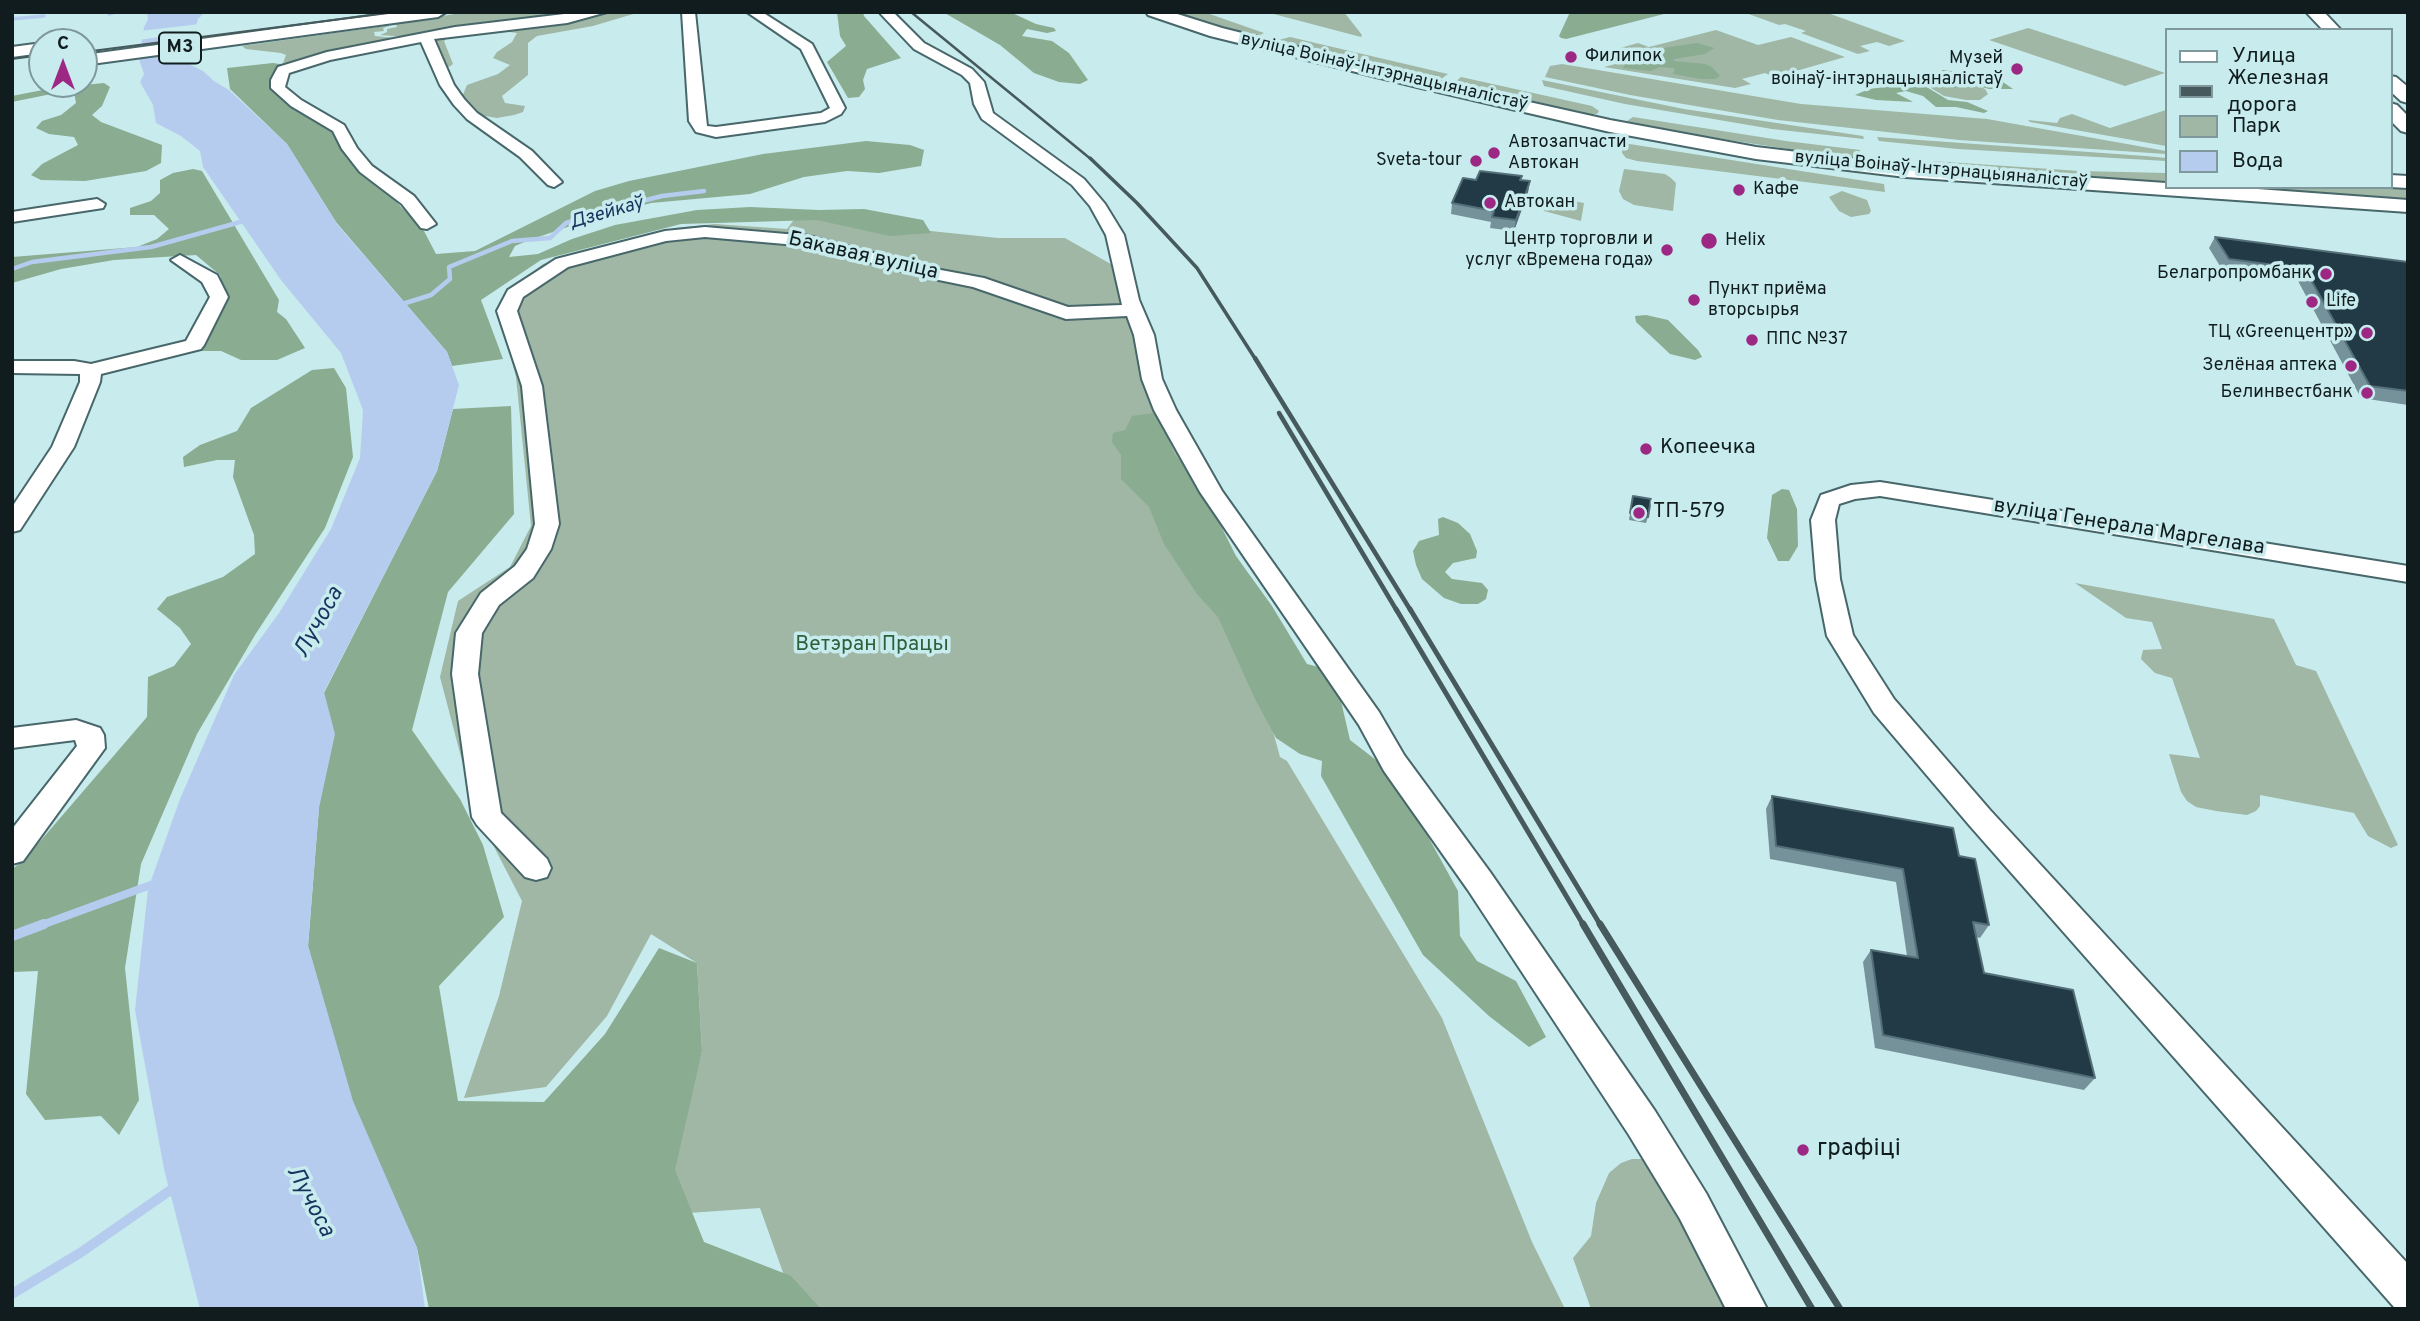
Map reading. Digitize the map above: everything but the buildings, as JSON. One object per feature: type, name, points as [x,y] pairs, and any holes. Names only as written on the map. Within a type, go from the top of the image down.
[{"type":"main road","name":"М3","points":[[98,58],[277,27],[330,12]]},
{"type":"main road","name":"М3","points":[[98,42],[438,12]]},
{"type":"main road","name":"вуліца Воінаў-Інтэрнацыяналістаў","points":[[1154,12],[1241,39],[1610,126],[1756,153],[1906,171],[2164,189]]},
{"type":"main road","points":[[2308,21],[2327,28]]},
{"type":"main road","name":"вуліца Воінаў-Інтэрнацыяналістаў","points":[[1241,39],[1265,36],[1270,33],[1267,27],[1353,48]]},
{"type":"main road","points":[[1273,47],[1269,43],[1274,38],[1297,35]]},
{"type":"main road","name":"вуліца Воінаў-Інтэрнацыяналістаў","points":[[1461,73],[1487,78]]},
{"type":"main road","points":[[2392,83],[2408,97]]},
{"type":"main road","points":[[1610,126],[1625,109]]},
{"type":"main road","name":"вуліца Воінаў-Інтэрнацыяналістаў","points":[[1842,144],[2126,166]]},
{"type":"main road","points":[[1894,150],[1906,171]]},
{"type":"main road","name":"вуліца Воінаў-Інтэрнацыяналістаў","points":[[2164,189],[2408,206]]},
{"type":"street","points":[[426,224],[408,200],[366,169],[350,149],[339,128],[278,88],[278,80],[283,70],[297,64],[481,26],[567,19],[601,12]]},
{"type":"street","points":[[688,12],[696,121],[701,129],[716,132],[831,114],[838,108],[807,47],[753,12]]},
{"type":"street","points":[[885,12],[919,46],[967,72],[977,82],[981,104],[987,116],[1078,182],[1097,204],[1115,235],[1130,300],[1144,335],[1152,379],[1165,410],[1211,492],[1284,595],[1368,719],[1394,763],[1479,881],[1634,1112],[1693,1206],[1748,1309]]},
{"type":"street","points":[[426,37],[447,85],[459,102],[472,116],[526,154],[554,181]]},
{"type":"street","points":[[12,217],[97,204]]},
{"type":"street","name":"Бакавая вуліца","points":[[536,868],[487,817],[465,674],[469,634],[490,599],[524,572],[539,549],[547,524],[532,386],[507,310],[516,294],[562,263],[665,236],[705,232],[809,241],[977,282],[1066,313],[1135,310]]},
{"type":"street","points":[[12,368],[74,367],[91,370],[194,345],[219,297],[210,279],[180,260]]},
{"type":"street","points":[[12,525],[64,447],[90,382],[91,370]]},
{"type":"street","name":"вуліца Генерала Маргелава","points":[[2408,574],[1904,491],[1880,489],[1851,492],[1829,500],[1823,520],[1828,579],[1840,636],[1884,706],[1980,818],[2408,1293]]},
{"type":"street","points":[[12,738],[76,730],[90,735],[91,748],[12,852]]},
{"type":"green space","points":[[466,12],[585,12],[558,17],[495,21],[407,37],[380,35],[387,32],[387,29],[397,27],[396,24]]},
{"type":"green space","points":[[606,12],[640,12],[593,26],[537,36],[528,43],[528,75],[502,96],[505,103],[525,106],[523,112],[497,118],[479,115],[462,97],[467,85],[498,74],[510,65],[493,58],[512,42],[517,33],[485,29],[448,38],[444,41],[453,64],[449,67],[444,67],[431,40],[433,37],[484,28],[568,20]]},
{"type":"green space","points":[[837,12],[863,12],[901,58],[867,69],[863,80],[865,89],[859,97],[848,98],[827,62],[846,46],[840,36]]},
{"type":"green space","points":[[943,12],[1010,12],[1036,24],[1054,28],[1056,31],[1047,33],[1027,29],[1022,36],[1052,41],[1069,53],[1088,80],[1080,84],[1059,82],[1034,73],[1000,45]]},
{"type":"green space","points":[[1175,12],[1204,12],[1264,33],[1258,36],[1245,35]]},
{"type":"green space","points":[[1266,12],[1344,12],[1362,35],[1361,37]]},
{"type":"green space","points":[[1570,12],[1668,13],[1566,39],[1561,38],[1559,36]]},
{"type":"green space","points":[[1743,12],[1825,12],[1905,41],[1889,46],[1877,42],[1860,46],[1870,51],[1858,54],[1801,33],[1806,31]]},
{"type":"green space","points":[[392,25],[383,28],[384,31],[374,32],[375,36],[406,39],[283,63],[286,55],[246,49],[242,46]]},
{"type":"green space","points":[[2028,28],[2164,73],[2125,86],[1989,40]]},
{"type":"green space","points":[[1716,30],[1758,45],[1791,37],[1845,57],[1775,77],[1765,73],[1742,79],[1751,84],[1735,88],[1604,67],[1623,62],[1602,53],[1638,43],[1649,47]]},
{"type":"green space","points":[[1290,37],[1448,74],[1437,82],[1275,41]]},
{"type":"green space","points":[[1697,43],[1714,48],[1705,54],[1674,61],[1712,67],[1720,76],[1715,79],[1673,74],[1675,69],[1672,68],[1660,67],[1650,71],[1623,68],[1626,61],[1624,57],[1629,53]]},
{"type":"green space","points":[[273,63],[286,65],[276,88],[337,129],[351,154],[424,231],[436,254],[475,251],[595,191],[629,181],[763,154],[866,141],[910,145],[924,150],[921,166],[879,173],[847,171],[804,177],[750,194],[651,203],[527,241],[515,246],[509,257],[538,254],[615,225],[697,210],[750,207],[864,209],[923,220],[931,233],[890,236],[817,220],[681,224],[541,260],[481,300],[503,359],[452,366],[447,352],[336,222],[287,144],[230,89],[227,68]]},
{"type":"green space","points":[[1562,64],[1801,104],[1987,119],[2164,151],[2164,154],[1959,140],[1778,120],[1630,95],[1545,77],[1550,66]]},
{"type":"green space","points":[[1943,70],[1983,75],[2003,82],[2013,89],[1989,89],[1970,84],[1949,88],[1940,80],[1927,82],[1925,86],[1948,100],[1967,102],[1988,111],[1984,113],[1956,107],[1936,107],[1923,96],[1906,91],[1896,93],[1913,102],[1876,100],[1855,95],[1869,89],[1916,83]]},
{"type":"green space","points":[[1461,77],[1592,106],[1599,111],[1597,114],[1578,114],[1452,85]]},
{"type":"green space","points":[[1542,80],[1684,109],[1863,136],[1864,139],[1772,129],[1625,104],[1544,86]]},
{"type":"green space","points":[[1945,80],[1974,84],[1985,89],[1988,94],[1980,100],[1966,100],[1944,96],[1931,88],[1931,83]]},
{"type":"green space","points":[[104,83],[110,87],[102,106],[92,115],[101,122],[162,145],[161,163],[146,171],[85,181],[41,180],[31,175],[42,164],[78,145],[74,137],[49,134],[36,128],[42,121],[61,115],[76,103],[75,98],[98,98],[98,84]]},
{"type":"green space","points":[[28,93],[28,98],[32,98],[12,102],[12,96]]},
{"type":"green space","points":[[2164,111],[2164,146],[2028,120],[2057,123],[2060,118],[2072,114],[2110,128]]},
{"type":"green space","points":[[1633,117],[1860,150],[1860,160],[1643,127],[1627,121]]},
{"type":"green space","points":[[1877,137],[2145,156],[2164,158],[2164,161],[1958,149],[1879,141]]},
{"type":"green space","points":[[1623,143],[1884,184],[1885,192],[1637,161],[1626,158],[1622,153]]},
{"type":"green space","points":[[1923,162],[2164,173],[2164,184],[1937,168],[1927,167]]},
{"type":"green space","points":[[193,169],[202,171],[279,300],[277,312],[286,319],[305,348],[277,360],[241,360],[221,351],[194,351],[225,297],[220,275],[196,255],[114,260],[61,269],[12,283],[12,257],[137,247],[157,239],[169,229],[154,215],[130,215],[130,208],[151,201],[160,193],[160,180],[173,173]]},
{"type":"green space","points":[[1624,169],[1665,174],[1671,178],[1676,183],[1673,211],[1634,205],[1623,199],[1619,191]]},
{"type":"green space","points":[[2392,188],[2408,189],[2408,199],[2256,189]]},
{"type":"green space","points":[[1842,191],[1867,200],[1871,211],[1869,214],[1851,217],[1839,211],[1829,197]]},
{"type":"green space","points":[[1549,196],[1584,203],[1581,221],[1544,211],[1541,200]]},
{"type":"green space","name":"Ветэран Працы","points":[[796,217],[998,238],[1065,238],[1116,267],[1128,322],[1219,534],[1280,757],[1287,761],[1442,1018],[1532,1242],[1565,1309],[796,1309],[760,1208],[660,1215],[702,1051],[697,963],[651,934],[607,1016],[546,1087],[464,1098],[499,996],[522,901],[475,810],[440,677],[458,601],[510,567],[531,526],[516,377],[499,310],[509,291],[543,264],[675,228],[715,224],[787,229]]},
{"type":"green space","points":[[1646,315],[1668,320],[1702,357],[1695,360],[1670,354],[1636,322],[1635,316]]},
{"type":"green space","points":[[334,368],[346,388],[353,457],[325,528],[255,635],[197,734],[141,864],[125,968],[139,1100],[119,1135],[101,1116],[45,1120],[26,1094],[38,971],[12,972],[12,869],[24,860],[147,717],[148,677],[174,666],[191,644],[180,628],[157,609],[167,597],[223,577],[255,554],[254,535],[233,477],[235,460],[217,460],[184,467],[183,457],[200,445],[237,431],[251,408],[312,370]]},
{"type":"green space","points":[[511,406],[514,514],[448,592],[412,730],[460,799],[483,845],[504,917],[439,986],[458,1101],[544,1102],[605,1034],[659,948],[697,963],[702,1051],[675,1170],[704,1242],[791,1276],[821,1309],[429,1309],[417,1248],[350,1099],[308,947],[319,807],[324,693],[437,471],[453,409]]},
{"type":"green space","points":[[1154,413],[1161,421],[1175,455],[1198,480],[1236,556],[1272,606],[1307,664],[1334,671],[1350,740],[1393,773],[1458,891],[1460,936],[1477,961],[1516,981],[1546,1037],[1529,1047],[1489,1016],[1423,955],[1321,776],[1322,761],[1300,754],[1276,738],[1218,617],[1197,594],[1164,544],[1149,507],[1121,479],[1121,455],[1112,442],[1113,433],[1125,430],[1132,416]]},
{"type":"green space","points":[[1782,489],[1789,490],[1797,509],[1798,546],[1789,561],[1778,561],[1767,538],[1772,495]]},
{"type":"green space","points":[[1443,517],[1458,523],[1470,534],[1477,551],[1476,558],[1453,563],[1445,572],[1452,579],[1482,583],[1488,590],[1486,599],[1478,604],[1461,604],[1444,598],[1422,579],[1416,565],[1413,551],[1419,541],[1439,535],[1438,519]]},
{"type":"green space","points":[[2075,583],[2274,619],[2296,665],[2316,671],[2398,845],[2391,848],[2368,836],[2354,813],[2260,795],[2260,806],[2247,815],[2196,807],[2187,801],[2181,792],[2169,754],[2200,758],[2172,678],[2155,673],[2141,659],[2143,650],[2162,649],[2152,622],[2126,618]]},
{"type":"green space","points":[[1642,1159],[1656,1165],[1728,1309],[1591,1309],[1573,1258],[1591,1236],[1596,1203],[1609,1173],[1621,1163]]},
{"type":"water","name":"Лучоса","points":[[147,12],[205,12],[198,19],[187,53],[189,64],[229,90],[287,144],[337,224],[447,352],[459,385],[437,471],[324,692],[335,734],[319,808],[308,945],[353,1101],[417,1248],[425,1309],[200,1309],[164,1169],[135,1010],[148,889],[180,799],[234,675],[279,613],[331,529],[360,458],[363,410],[341,353],[281,280],[203,167],[200,151],[181,136],[156,123],[153,105],[140,82],[144,74],[139,59],[144,27],[148,19]]},
{"type":"pier","points":[[200,24],[197,32],[138,40],[140,31]]},
{"type":"waterway","points":[[109,14],[115,12]]},
{"type":"waterway","points":[[12,19],[44,16]]},
{"type":"waterway","name":"Дзейкаў","points":[[396,306],[431,295],[450,279],[449,267],[512,241],[550,238],[566,223],[607,210],[662,196],[704,191]]},
{"type":"waterway","points":[[12,269],[32,262],[151,247],[251,219]]},
{"type":"waterway","points":[[39,926],[156,883]]},
{"type":"waterway","points":[[12,936],[44,924]]},
{"type":"waterway","points":[[12,1294],[80,1253],[175,1187]]},
{"type":"tram line","points":[[98,50],[396,12]]},
{"type":"tram line","points":[[12,59],[28,57]]},
{"type":"railway","points":[[911,12],[1092,160]]},
{"type":"railway","points":[[1090,158],[1137,203],[1197,268],[1256,360]]},
{"type":"railway","points":[[1255,358],[1411,611]]},
{"type":"railway","points":[[1279,413],[1397,611]]},
{"type":"railway","points":[[1396,609],[1584,926]]},
{"type":"railway","points":[[1410,609],[1601,926]]},
{"type":"railway","points":[[1583,924],[1812,1309]]},
{"type":"railway","points":[[1600,924],[1840,1309]]},
{"type":"place","name":"Филипок","points":[[1571,57]]},
{"type":"place","name":"Музей воінаў-інтэрнацыяналістаў","points":[[2017,69]]},
{"type":"place","name":"Автозапчасти Автокан","points":[[1494,153]]},
{"type":"place","name":"Sveta-tour","points":[[1476,161]]},
{"type":"place","name":"Кафе","points":[[1739,190]]},
{"type":"place","name":"Автокан","points":[[1490,203]]},
{"type":"place","name":"Helix","points":[[1709,241]]},
{"type":"place","name":"Центр торговли и услуг «Времена года»","points":[[1667,250]]},
{"type":"place","name":"Белагропромбанк","points":[[2326,274]]},
{"type":"place","name":"Пункт приёма вторсырья","points":[[1694,300]]},
{"type":"place","name":"Life","points":[[2312,302]]},
{"type":"place","name":"ТЦ «Greenцентр»","points":[[2367,333]]},
{"type":"place","name":"ППС №37","points":[[1752,340]]},
{"type":"place","name":"Зелёная аптека","points":[[2351,366]]},
{"type":"place","name":"Белинвестбанк","points":[[2367,393]]},
{"type":"place","name":"Копеечка","points":[[1646,449]]},
{"type":"place","name":"ТП-579","points":[[1639,513]]},
{"type":"place","name":"графіці","points":[[1803,1150]]}]
